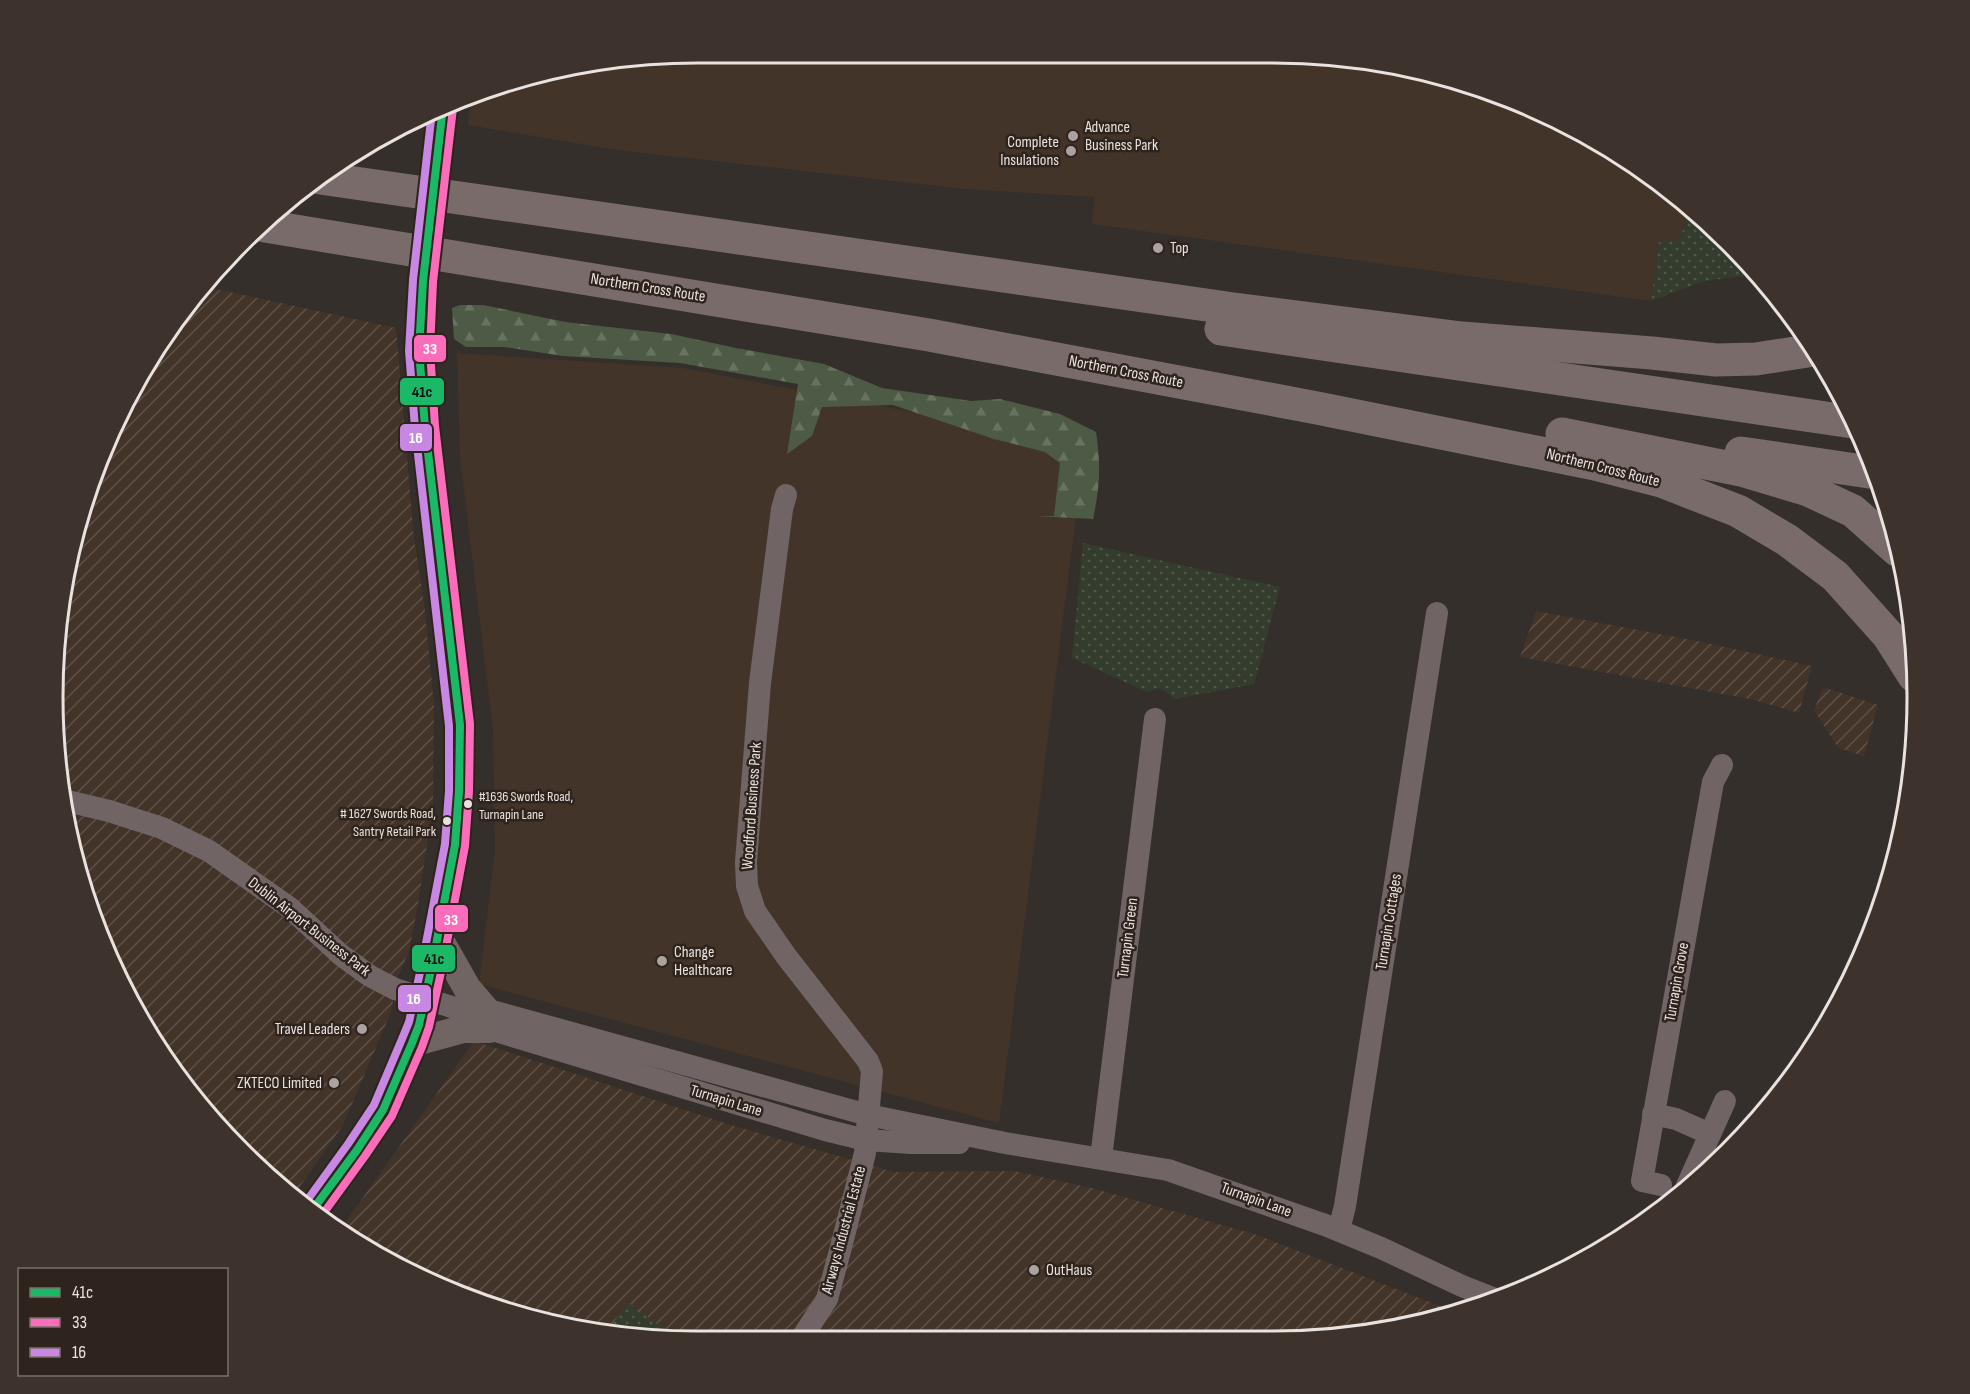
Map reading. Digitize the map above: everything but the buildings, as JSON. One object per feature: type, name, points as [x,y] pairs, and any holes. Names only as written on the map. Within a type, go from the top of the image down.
[{"type":"highway","points":[[331,180],[1256,312],[1462,338],[1652,352],[1716,360],[1755,359],[1804,352]]},
{"type":"highway","points":[[460,199],[1276,338],[1844,421]]},
{"type":"highway","name":"Northern Cross Route","points":[[272,227],[929,335],[1351,414],[1595,464],[1661,481],[1738,511],[1787,540],[1835,576],[1888,635],[1906,664]]},
{"type":"highway","points":[[929,335],[1567,434],[1739,452],[1865,471]]},
{"type":"highway","points":[[1652,352],[1794,337]]},
{"type":"highway","points":[[1567,434],[1741,470],[1808,490],[1853,511],[1887,541]]},
{"type":"main road","points":[[435,170],[442,117]]},
{"type":"main road","points":[[317,1204],[383,1110],[412,1043],[425,999],[455,845],[460,724],[424,419],[419,350],[423,281]]},
{"type":"main road","points":[[412,1043],[463,1029],[477,1016],[467,988],[438,937]]},
{"type":"street","name":"Woodford Business Park","points":[[786,495],[782,509],[760,683],[746,862],[747,886],[755,911],[772,938],[868,1061],[872,1071],[868,1115]]},
{"type":"street","name":"Turnapin Cottages","points":[[1339,1230],[1345,1206],[1437,613]]},
{"type":"street","name":"Turnapin Green","points":[[1101,1158],[1155,718]]},
{"type":"street","name":"Turnapin Grove","points":[[1661,1185],[1642,1181],[1713,782],[1722,765]]},
{"type":"street","name":"Dublin Airport Business Park","points":[[72,802],[162,828],[209,851],[290,908],[341,955],[370,976],[395,989],[425,999]]},
{"type":"street","name":"Turnapin Lane","points":[[425,999],[813,1127],[866,1140],[910,1143],[1005,1143]]},
{"type":"street","name":"Turnapin Lane","points":[[477,1016],[868,1115],[1005,1143],[1168,1170],[1339,1230],[1484,1295]]},
{"type":"street","points":[[1693,1172],[1725,1101]]},
{"type":"street","points":[[1653,1114],[1676,1119],[1710,1134]]},
{"type":"street","name":"Airways Industrial Estate","points":[[806,1331],[826,1299],[865,1153],[868,1115]]},
{"type":"shaded area","points":[[656,64],[1314,64],[1397,75],[1477,97],[1516,111],[1590,148],[1659,194],[1687,216],[1681,237],[1676,241],[1659,242],[1651,301],[1092,224],[1095,197],[965,189],[617,150],[468,125],[471,105],[493,97],[573,75]]},
{"type":"shaded area","points":[[212,288],[396,328],[414,539],[424,602],[434,705],[433,805],[409,952],[397,978],[391,1012],[343,1125],[298,1189],[249,1145],[194,1083],[148,1014],[128,977],[111,940],[85,861],[68,780],[64,738],[64,656],[68,614],[75,573],[97,493],[111,454],[148,380],[170,345]]},
{"type":"shaded area","points":[[457,353],[683,368],[1085,445],[999,1123],[479,984],[495,851],[493,729],[460,457]]},
{"type":"shaded area","points":[[1536,611],[1697,641],[1812,666],[1799,713],[1750,699],[1520,657]]},
{"type":"shaded area","points":[[1823,687],[1878,705],[1864,756],[1838,748],[1814,710]]},
{"type":"shaded area","points":[[474,1041],[731,1125],[894,1172],[1015,1171],[1096,1189],[1257,1235],[1443,1307],[1397,1319],[1314,1330],[656,1330],[573,1319],[493,1297],[417,1266],[345,1224]]},
{"type":"green space","points":[[1687,216],[1747,276],[1704,281],[1651,301],[1659,242],[1676,241],[1681,237]]},
{"type":"green space","points":[[460,305],[483,305],[565,322],[671,334],[824,364],[882,388],[971,401],[1000,399],[1060,414],[1096,432],[1099,476],[1093,519],[1035,516],[1054,516],[1060,463],[1045,452],[994,439],[893,405],[822,407],[812,436],[787,454],[798,384],[680,363],[563,356],[505,347],[466,347],[454,339],[452,308]]},
{"type":"green space","points":[[1083,543],[1280,587],[1254,684],[1175,699],[1160,688],[1147,692],[1072,658]]},
{"type":"green space","points":[[628,1302],[665,1330],[656,1330],[611,1326]]},
{"type":"tunnel","points":[[424,275],[435,172]]},
{"type":"transit line","name":"33","points":[[326,1210],[392,1116],[422,1047],[429,1027],[443,963],[465,846],[470,724],[435,426],[430,350],[433,282],[453,112]]},
{"type":"transit line","name":"41c","points":[[317,1204],[383,1110],[419,1025],[455,845],[460,725],[425,427],[419,350],[423,281],[442,117]]},
{"type":"transit line","name":"16","points":[[309,1198],[374,1105],[409,1022],[445,844],[449,791],[449,726],[415,428],[409,351],[413,280],[431,122]]},
{"type":"place","name":"Advance Business Park","points":[[1073,136]]},
{"type":"place","name":"Complete Insulations","points":[[1071,151]]},
{"type":"place","name":"Top","points":[[1158,248]]},
{"type":"place","name":"#1636 Swords Road, Turnapin Lane","points":[[468,804]]},
{"type":"place","name":"# 1627 Swords Road, Santry Retail Park","points":[[447,821]]},
{"type":"place","name":"Change Healthcare","points":[[662,961]]},
{"type":"place","name":"Travel Leaders","points":[[362,1029]]},
{"type":"place","name":"ZKTECO Limited","points":[[334,1083]]},
{"type":"place","name":"OutHaus","points":[[1034,1270]]}]
